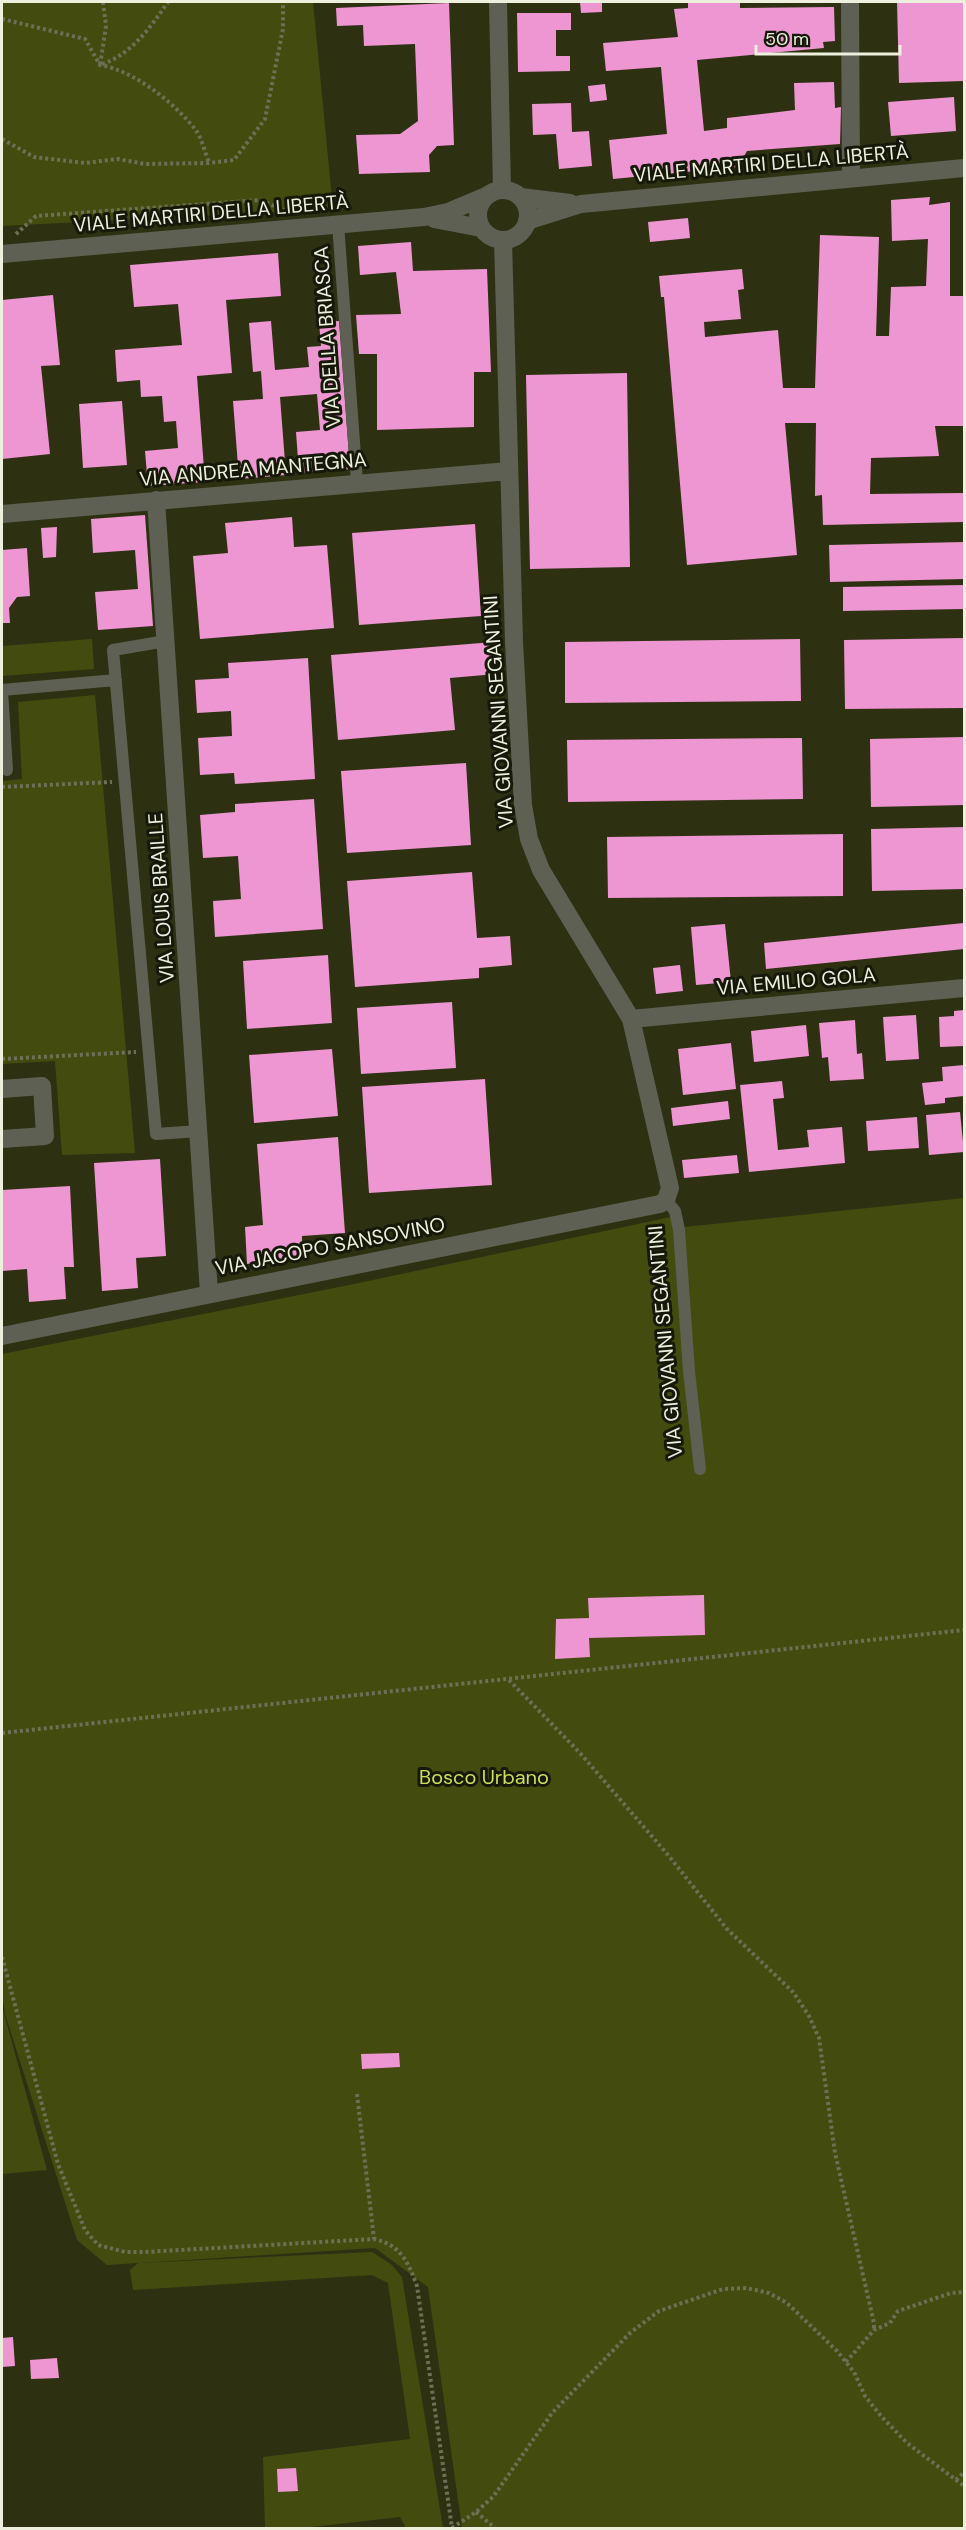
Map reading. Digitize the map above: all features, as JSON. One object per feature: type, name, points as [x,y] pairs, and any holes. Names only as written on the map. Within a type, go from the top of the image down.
[{"type":"street","points":[[481,228],[478,212],[494,193],[498,2]]},
{"type":"street","points":[[850,2],[851,178]]},
{"type":"street","name":"VIALE MARTIRI DELLA LIBERTÀ","points":[[424,218],[481,228],[488,235],[503,240],[520,234],[527,221],[581,204],[964,168]]},
{"type":"street","name":"VIALE MARTIRI DELLA LIBERTÀ","points":[[2,254],[424,218],[458,209],[494,193],[510,190],[521,197],[581,204]]},
{"type":"street","points":[[521,197],[526,205],[527,221]]},
{"type":"street","name":"VIA GIOVANNI SEGANTINI","points":[[503,240],[515,654],[523,805],[529,839],[541,870],[632,1019],[670,1188],[666,1200]]},
{"type":"street","name":"VIA ANDREA MANTEGNA","points":[[2,514],[509,471]]},
{"type":"street","name":"VIA LOUIS BRAILLE","points":[[156,500],[210,1293]]},
{"type":"street","name":"VIA EMILIO GOLA","points":[[632,1019],[964,988]]},
{"type":"street","points":[[2,1089],[42,1086],[45,1136],[2,1139]]},
{"type":"street","name":"VIA JACOPO SANSOVINO","points":[[2,1336],[660,1204],[666,1200]]},
{"type":"lane","name":"VIA DELLA BRIASCA","points":[[339,224],[357,483]]},
{"type":"lane","points":[[166,641],[113,650],[156,1134],[199,1131]]},
{"type":"lane","points":[[7,770],[2,690],[116,680]]},
{"type":"lane","name":"VIA GIOVANNI SEGANTINI","points":[[666,1200],[675,1211],[679,1230],[689,1371],[700,1469]]},
{"type":"path","points":[[100,65],[106,26],[103,2]]},
{"type":"path","points":[[100,65],[120,58],[154,22],[168,2]]},
{"type":"path","points":[[2,139],[34,157],[85,163],[118,159],[146,164],[209,163],[234,160],[265,119],[283,29],[283,2]]},
{"type":"path","points":[[2,19],[85,39],[100,65]]},
{"type":"path","points":[[100,65],[118,68],[167,103],[196,130],[209,163]]},
{"type":"path","points":[[10,237],[36,216],[260,200],[291,212]]},
{"type":"path","points":[[2,787],[125,782]]},
{"type":"path","points":[[2,1059],[149,1051]]},
{"type":"path","points":[[2,1733],[964,1630]]},
{"type":"path","points":[[509,1680],[580,1753],[668,1854],[727,1929],[793,1992],[809,2016],[819,2038],[835,2153],[874,2324],[873,2330]]},
{"type":"path","points":[[2,1957],[58,2164],[85,2230],[98,2246],[119,2251],[145,2252],[374,2239],[385,2242],[405,2256],[417,2286],[452,2528],[493,2497],[552,2413],[630,2333],[659,2311],[723,2289],[747,2288],[769,2293],[787,2303],[846,2362],[865,2396],[907,2443],[964,2486]]},
{"type":"path","points":[[357,2094],[374,2239]]},
{"type":"path","points":[[846,2362],[873,2330],[890,2323],[898,2311],[951,2293],[964,2292]]},
{"type":"path","points":[[956,2480],[964,2472]]},
{"type":"path","points":[[476,2512],[495,2529]]},
{"type":"green space","points":[[2,2],[313,2],[333,209],[2,226]]},
{"type":"green space","points":[[92,639],[94,669],[2,676],[2,646]]},
{"type":"green space","points":[[95,695],[135,1153],[62,1155],[55,1061],[2,1064],[2,781],[22,779],[18,702]]},
{"type":"green space","name":"Bosco Urbano","points":[[964,1198],[964,2528],[462,2528],[428,2287],[375,2248],[140,2263],[372,2252],[392,2265],[402,2277],[443,2528],[406,2528],[400,2517],[303,2528],[265,2528],[263,2457],[410,2439],[388,2283],[372,2275],[133,2290],[130,2270],[138,2263],[107,2265],[77,2240],[5,2014],[2,1994],[2,1354],[354,1284],[671,1217],[674,1228]]},
{"type":"green space","points":[[2,2006],[47,2170],[2,2174]]},
{"type":"building","points":[[580,2],[602,2],[602,12],[581,13]]},
{"type":"building","points":[[688,2],[740,2],[740,8],[834,7],[835,41],[823,42],[824,48],[697,60],[704,131],[727,128],[727,118],[795,110],[794,83],[834,82],[835,108],[841,107],[840,144],[747,151],[738,167],[613,179],[609,140],[667,134],[661,67],[606,71],[603,43],[678,37],[674,9],[688,8]]},
{"type":"building","points":[[897,2],[964,2],[964,81],[899,83]]},
{"type":"building","points":[[449,3],[454,145],[437,146],[429,155],[430,172],[359,174],[356,135],[400,134],[418,121],[415,44],[364,46],[363,25],[337,26],[336,8]]},
{"type":"building","points":[[517,13],[571,13],[571,30],[556,30],[556,56],[570,56],[570,71],[518,72]]},
{"type":"building","points":[[605,84],[607,100],[590,102],[588,86]]},
{"type":"building","points":[[954,97],[956,131],[891,136],[888,102]]},
{"type":"building","points":[[571,103],[572,132],[589,131],[592,166],[559,169],[556,134],[533,135],[532,104]]},
{"type":"building","points":[[930,197],[929,205],[950,202],[950,296],[964,296],[964,426],[935,426],[939,456],[871,458],[870,494],[964,493],[964,522],[823,525],[822,495],[815,496],[816,423],[785,423],[797,555],[687,565],[664,297],[661,297],[659,276],[742,269],[744,289],[738,290],[741,319],[704,322],[705,337],[778,330],[783,388],[815,388],[820,235],[879,237],[876,336],[889,336],[891,287],[926,286],[928,239],[892,241],[891,200]]},
{"type":"building","points":[[688,218],[690,238],[650,242],[648,222]]},
{"type":"building","points":[[411,242],[413,271],[487,269],[491,372],[474,372],[474,427],[377,430],[377,354],[359,354],[356,315],[401,314],[396,272],[360,275],[358,246]]},
{"type":"building","points":[[278,253],[281,296],[226,300],[232,373],[197,376],[205,482],[148,486],[145,451],[178,448],[176,421],[164,422],[162,396],[141,397],[140,380],[117,382],[115,350],[182,345],[178,304],[134,307],[130,265]]},
{"type":"building","points":[[53,295],[60,365],[41,366],[50,454],[2,459],[2,300]]},
{"type":"building","points":[[271,321],[275,370],[309,367],[307,347],[321,346],[319,322],[339,321],[350,469],[299,473],[296,432],[320,430],[317,394],[280,397],[286,475],[239,479],[233,401],[263,399],[261,371],[253,372],[249,323]]},
{"type":"building","points":[[627,373],[630,567],[530,569],[526,375]]},
{"type":"building","points":[[122,401],[127,465],[83,468],[79,404]]},
{"type":"building","points":[[145,515],[153,626],[98,630],[95,592],[138,589],[135,550],[93,553],[91,519]]},
{"type":"building","points":[[292,517],[294,547],[327,545],[334,628],[200,639],[193,556],[228,553],[225,523]]},
{"type":"building","points":[[475,524],[481,616],[359,625],[352,533]]},
{"type":"building","points":[[57,527],[56,557],[43,558],[41,528]]},
{"type":"building","points":[[964,542],[964,579],[830,582],[829,545]]},
{"type":"building","points":[[27,548],[30,596],[17,597],[9,608],[10,623],[2,623],[2,550]]},
{"type":"building","points":[[964,585],[964,609],[843,611],[843,587]]},
{"type":"building","points":[[964,638],[964,708],[845,709],[844,640]]},
{"type":"building","points":[[800,639],[801,701],[565,703],[565,642]]},
{"type":"building","points":[[494,642],[496,674],[450,678],[455,730],[338,740],[331,655]]},
{"type":"building","points":[[308,658],[315,779],[235,784],[234,773],[200,775],[198,738],[232,736],[231,711],[197,713],[195,680],[229,678],[228,663]]},
{"type":"building","points":[[964,737],[964,805],[871,807],[870,739]]},
{"type":"building","points":[[802,738],[803,799],[568,802],[567,740]]},
{"type":"building","points":[[466,763],[471,845],[347,853],[341,771]]},
{"type":"building","points":[[314,799],[323,929],[215,937],[213,901],[241,899],[238,856],[203,858],[200,815],[235,812],[235,804]]},
{"type":"building","points":[[964,827],[964,889],[872,891],[871,829]]},
{"type":"building","points":[[843,834],[843,896],[608,898],[607,837]]},
{"type":"building","points":[[472,872],[477,938],[510,936],[512,965],[479,968],[479,978],[355,987],[347,881]]},
{"type":"building","points":[[964,923],[964,949],[766,969],[764,943]]},
{"type":"building","points":[[725,924],[731,982],[696,985],[691,927]]},
{"type":"building","points":[[328,955],[332,1023],[247,1029],[243,961]]},
{"type":"building","points":[[680,965],[683,991],[656,994],[653,968]]},
{"type":"building","points":[[452,1002],[456,1068],[361,1074],[357,1008]]},
{"type":"building","points":[[964,1010],[964,1046],[940,1047],[939,1017],[954,1016],[954,1011]]},
{"type":"building","points":[[916,1015],[919,1059],[886,1061],[883,1017]]},
{"type":"building","points":[[855,1020],[857,1054],[862,1053],[864,1079],[830,1081],[828,1057],[822,1058],[819,1023]]},
{"type":"building","points":[[806,1025],[809,1056],[754,1062],[751,1031]]},
{"type":"building","points":[[731,1043],[736,1089],[683,1095],[678,1049]]},
{"type":"building","points":[[332,1049],[338,1116],[254,1123],[249,1055]]},
{"type":"building","points":[[964,1065],[964,1096],[945,1098],[945,1103],[925,1105],[922,1083],[943,1081],[942,1067]]},
{"type":"building","points":[[485,1079],[492,1185],[369,1193],[362,1087]]},
{"type":"building","points":[[782,1081],[784,1098],[773,1099],[778,1150],[809,1147],[807,1130],[842,1127],[845,1163],[749,1172],[740,1085]]},
{"type":"building","points":[[728,1101],[730,1119],[673,1126],[671,1108]]},
{"type":"building","points":[[960,1112],[964,1152],[929,1155],[926,1115]]},
{"type":"building","points":[[917,1117],[919,1148],[868,1151],[866,1121]]},
{"type":"building","points":[[338,1137],[345,1233],[302,1236],[302,1257],[247,1264],[245,1227],[263,1225],[257,1144]]},
{"type":"building","points":[[737,1155],[739,1173],[684,1178],[682,1160]]},
{"type":"building","points":[[160,1159],[166,1256],[136,1258],[138,1288],[102,1291],[94,1163]]},
{"type":"building","points":[[70,1186],[74,1267],[64,1267],[66,1299],[29,1302],[27,1269],[2,1271],[2,1190]]},
{"type":"building","points":[[704,1595],[705,1635],[589,1638],[590,1657],[555,1659],[556,1619],[589,1618],[588,1598]]},
{"type":"building","points":[[399,2053],[400,2067],[362,2069],[361,2054]]},
{"type":"building","points":[[13,2337],[15,2366],[2,2367],[2,2338]]},
{"type":"building","points":[[57,2358],[59,2378],[31,2379],[30,2360]]},
{"type":"building","points":[[296,2468],[298,2491],[278,2492],[277,2469]]}]
